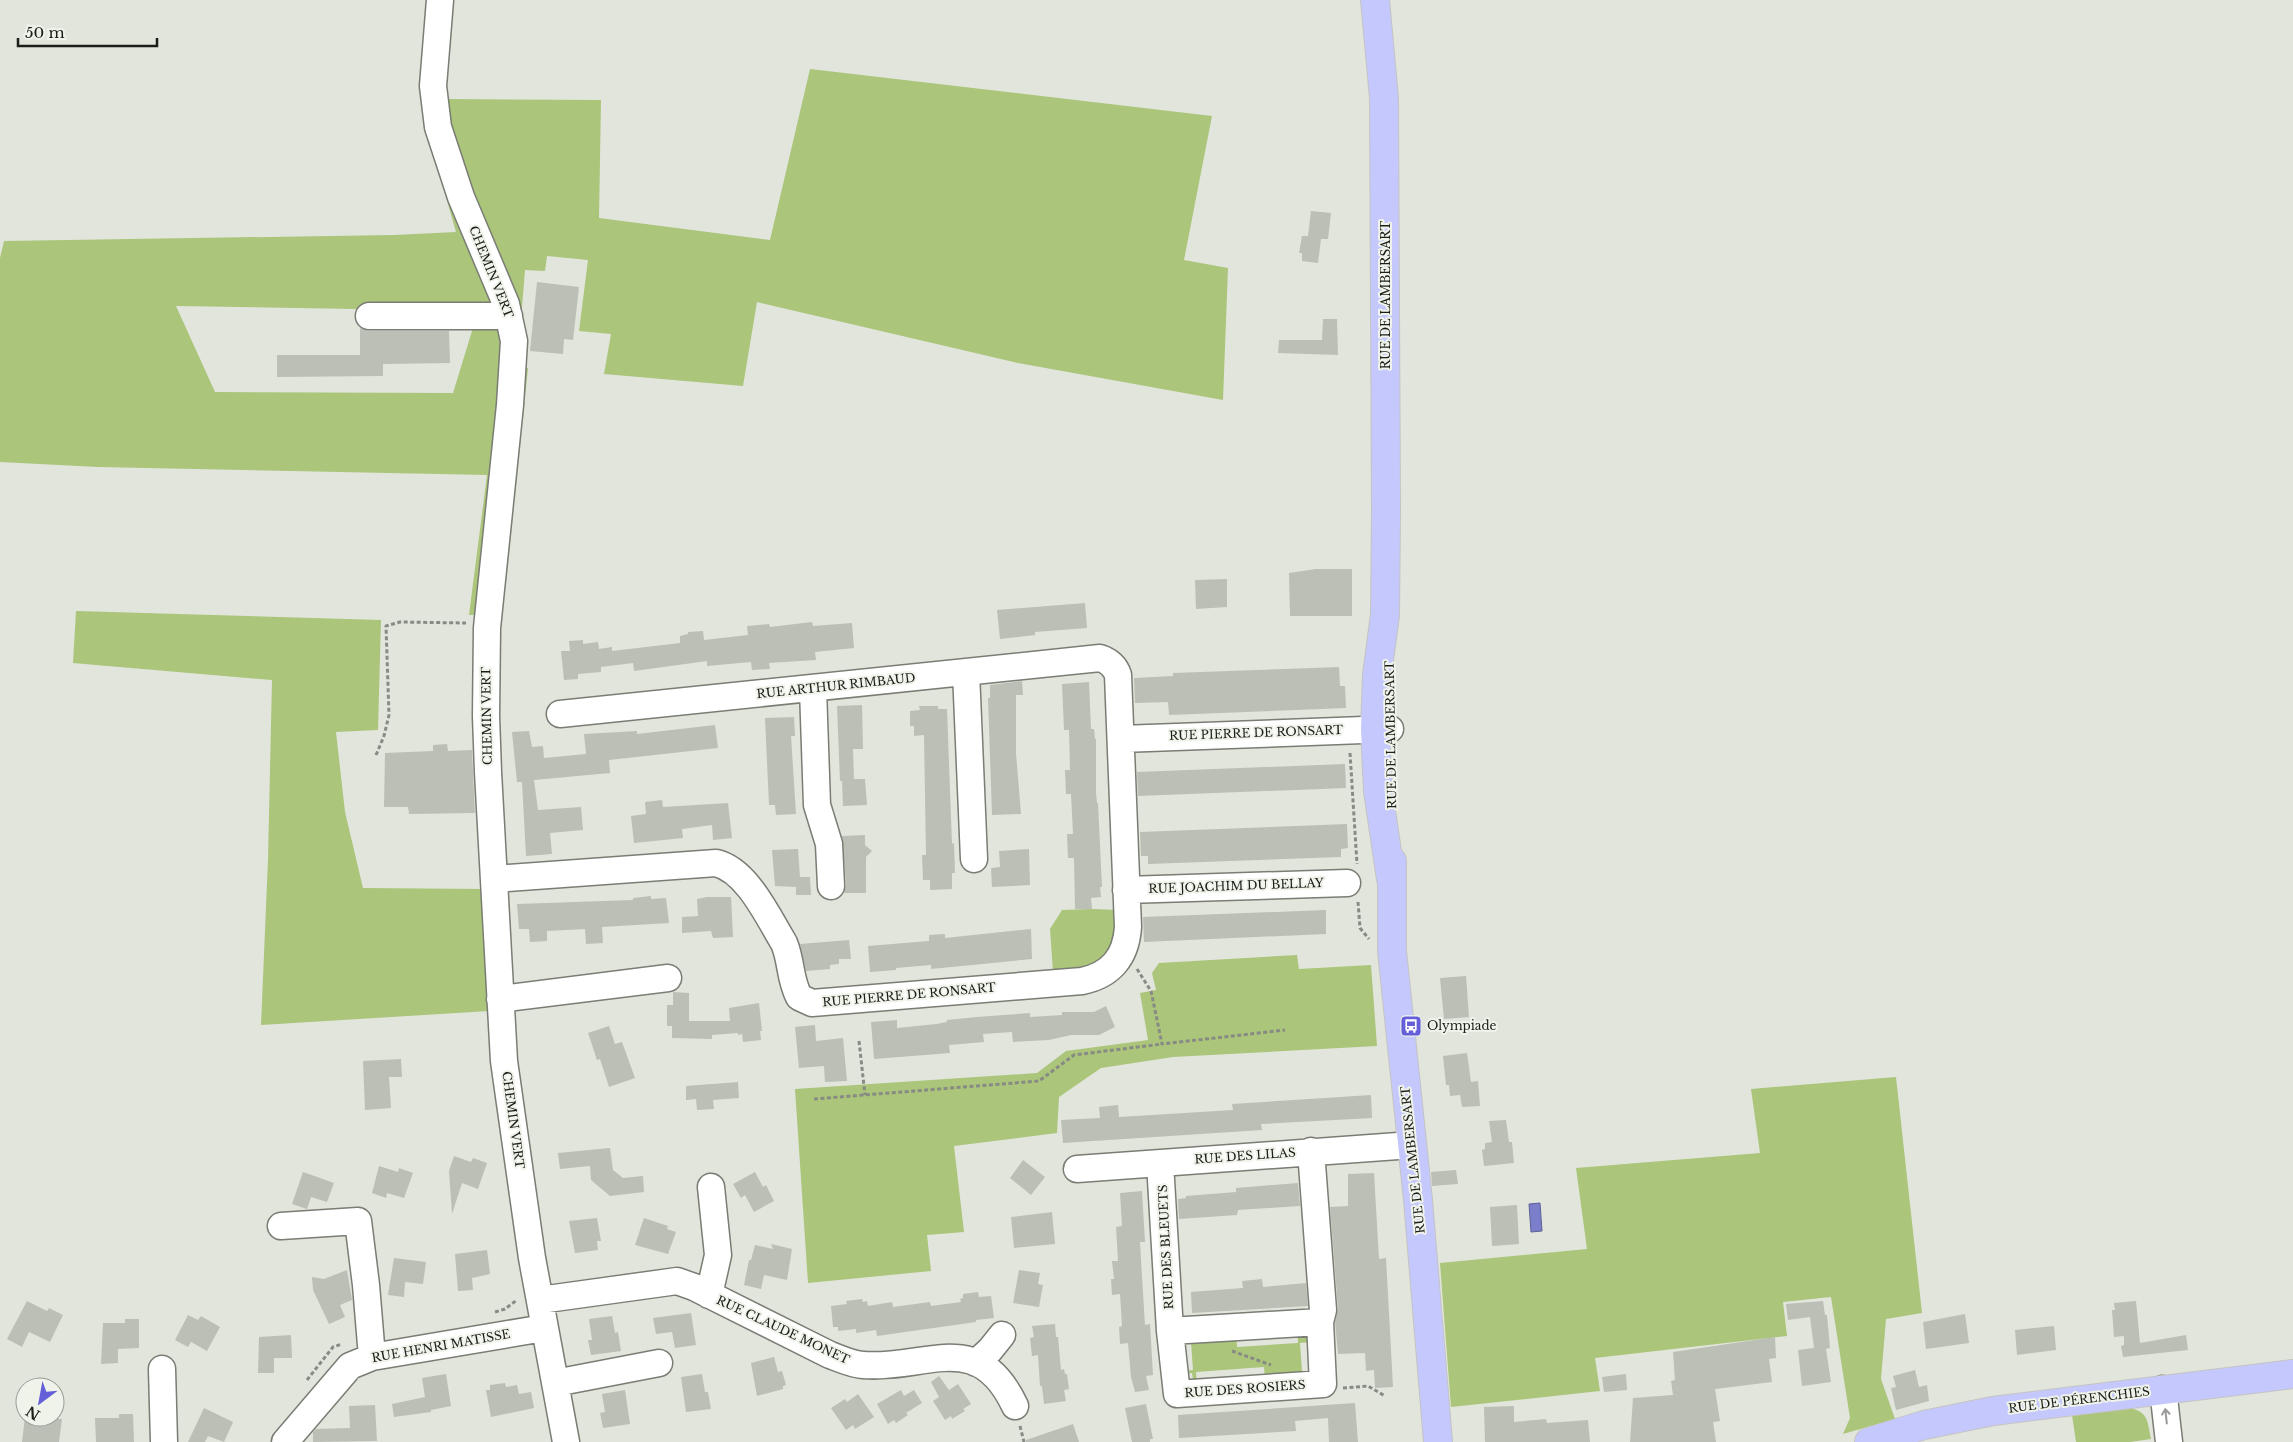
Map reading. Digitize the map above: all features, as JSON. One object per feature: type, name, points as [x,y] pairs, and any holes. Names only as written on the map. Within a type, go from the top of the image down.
[{"type":"main road","name":"RUE DE LAMBERSART","points":[[1375,0],[1384,98],[1386,591],[1371,729],[1391,879],[1392,951],[1412,1145],[1438,1442]]},
{"type":"main road","name":"RUE DE PÉRENCHIES","points":[[1869,1442],[1924,1425],[1967,1416],[2163,1389],[2293,1374]]},
{"type":"street","name":"CHEMIN VERT","points":[[440,0],[434,86],[438,126],[461,197],[509,316],[514,341],[514,366],[488,624],[486,734],[504,1062],[544,1328],[566,1442]]},
{"type":"street","points":[[369,316],[509,316]]},
{"type":"street","name":"RUE ARTHUR RIMBAUD","points":[[560,714],[1100,658],[1111,664],[1118,675],[1121,739]]},
{"type":"street","points":[[966,672],[974,859]]},
{"type":"street","points":[[813,689],[817,805],[829,844],[831,886]]},
{"type":"street","name":"RUE PIERRE DE RONSART","points":[[1121,739],[1371,729]]},
{"type":"street","points":[[1121,739],[1127,938],[1121,956]]},
{"type":"street","name":"RUE PIERRE DE RONSART","points":[[494,879],[716,863],[726,865],[748,886],[784,942],[788,952],[792,982],[799,997],[812,1003],[1082,981],[1093,979],[1109,971],[1121,956]]},
{"type":"street","name":"RUE JOACHIM DU BELLAY","points":[[1126,890],[1354,883]]},
{"type":"street","points":[[500,999],[668,978]]},
{"type":"street","name":"RUE DES LILAS","points":[[1078,1169],[1412,1145]]},
{"type":"street","name":"RUE DES ROSIERS","points":[[1170,1331],[1177,1394],[1323,1384],[1320,1322],[1323,1310],[1311,1151]]},
{"type":"street","name":"RUE DES BLEUETS","points":[[1160,1163],[1170,1331]]},
{"type":"street","name":"RUE CLAUDE MONET","points":[[709,1295],[718,1255],[711,1187]]},
{"type":"street","points":[[281,1226],[358,1221],[372,1358]]},
{"type":"street","name":"RUE CLAUDE MONET","points":[[540,1300],[668,1281],[684,1284],[852,1364],[873,1365],[952,1357],[976,1363],[986,1367],[1003,1382],[1016,1406]]},
{"type":"street","points":[[1170,1331],[1320,1322]]},
{"type":"street","name":"RUE HENRI MATISSE","points":[[285,1442],[350,1366],[372,1358],[544,1328]]},
{"type":"street","points":[[976,1363],[990,1350],[1002,1334]]},
{"type":"street","points":[[555,1383],[659,1364]]},
{"type":"street","points":[[162,1369],[164,1442]]},
{"type":"street","points":[[2163,1389],[2169,1442]]},
{"type":"path","points":[[376,755],[384,736],[389,715],[386,626],[400,622],[488,624]]},
{"type":"path","points":[[1371,729],[1354,883],[1360,928],[1367,939],[1392,951]]},
{"type":"path","points":[[1121,956],[1137,969],[1151,991],[1162,1044]]},
{"type":"path","points":[[814,1099],[1039,1082],[1074,1055],[1285,1030]]},
{"type":"path","points":[[859,1042],[865,1095]]},
{"type":"green space","points":[[810,69],[1212,116],[1184,260],[1228,268],[1223,400],[1018,363],[757,302],[743,386],[604,374],[611,334],[579,331],[588,260],[547,256],[545,271],[525,270],[520,332],[521,367],[528,368],[506,582],[500,614],[469,615],[487,475],[98,467],[0,462],[0,258],[4,241],[394,235],[456,232],[425,124],[449,123],[449,99],[601,100],[599,218],[770,240]],"holes":[[[176,306],[471,311],[472,331],[453,393],[215,392]]]},
{"type":"green space","points":[[76,611],[381,620],[378,730],[336,732],[345,812],[363,888],[485,889],[489,1011],[261,1025],[268,860],[272,680],[73,663]]},
{"type":"green space","points":[[1062,910],[1119,910],[1113,952],[1089,971],[1053,972],[1050,929]]},
{"type":"green space","points":[[1297,955],[1299,969],[1371,965],[1377,1046],[1173,1057],[1101,1068],[1059,1097],[1057,1133],[954,1146],[964,1232],[927,1235],[931,1271],[808,1283],[795,1089],[1037,1073],[1066,1051],[1148,1040],[1140,993],[1156,990],[1152,973],[1159,963]]},
{"type":"green space","points":[[1896,1077],[1922,1313],[1886,1319],[1881,1379],[1895,1419],[1843,1434],[1850,1418],[1831,1297],[1783,1302],[1787,1336],[1595,1358],[1600,1391],[1451,1407],[1440,1263],[1587,1249],[1576,1168],[1760,1153],[1751,1089]]},
{"type":"green space","points":[[1308,1329],[1312,1342],[1300,1343],[1302,1371],[1314,1371],[1310,1377],[1265,1380],[1264,1367],[1196,1372],[1197,1386],[1194,1386],[1192,1373],[1183,1374],[1181,1371],[1193,1370],[1191,1342],[1236,1334],[1237,1347],[1298,1343],[1297,1330]]},
{"type":"green space","points":[[2125,1407],[2142,1413],[2147,1421],[2151,1439],[2130,1442],[2076,1442],[2072,1415]]},
{"type":"water","points":[[1540,1203],[1542,1231],[1531,1232],[1529,1204]]},
{"type":"building","points":[[1311,211],[1331,213],[1328,239],[1321,239],[1318,263],[1302,261],[1302,253],[1299,253],[1302,236],[1308,236]]},
{"type":"building","points":[[537,282],[579,287],[573,340],[564,339],[563,354],[530,351]]},
{"type":"building","points":[[1323,319],[1337,319],[1338,355],[1278,353],[1279,340],[1322,340]]},
{"type":"building","points":[[360,328],[369,331],[449,331],[450,363],[383,364],[383,376],[277,377],[277,355],[360,355]]},
{"type":"building","points":[[1316,569],[1352,569],[1352,616],[1290,616],[1289,573]]},
{"type":"building","points":[[1227,579],[1227,607],[1196,609],[1195,580]]},
{"type":"building","points":[[1085,603],[1087,628],[1035,632],[1035,635],[1000,639],[997,610]]},
{"type":"building","points":[[812,622],[813,626],[852,623],[854,648],[815,652],[816,660],[769,663],[770,669],[752,670],[751,662],[707,666],[707,661],[634,671],[633,663],[601,667],[601,672],[578,674],[578,679],[564,680],[561,651],[570,651],[569,641],[583,640],[583,644],[598,642],[599,649],[612,647],[612,651],[680,643],[680,636],[688,634],[688,632],[703,631],[704,640],[748,635],[747,626],[769,624],[770,627]]},
{"type":"building","points":[[1339,667],[1340,686],[1345,686],[1346,708],[1169,715],[1168,702],[1135,703],[1134,678],[1173,676],[1173,673]]},
{"type":"building","points":[[1022,681],[1023,695],[1016,695],[1016,753],[1021,814],[992,815],[988,698],[990,698],[990,685]]},
{"type":"building","points":[[1089,682],[1091,729],[1094,729],[1096,739],[1096,793],[1102,887],[1100,887],[1101,897],[1091,898],[1092,909],[1075,909],[1074,858],[1068,858],[1067,834],[1073,834],[1071,794],[1066,794],[1065,770],[1070,770],[1069,730],[1064,730],[1062,684]]},
{"type":"building","points":[[862,705],[863,749],[853,749],[854,779],[865,779],[867,805],[843,806],[837,706]]},
{"type":"building","points":[[919,706],[938,706],[938,709],[947,709],[952,844],[954,843],[955,873],[952,873],[952,889],[930,890],[930,880],[923,880],[922,855],[926,855],[924,735],[914,736],[914,726],[910,726],[910,711],[920,710]]},
{"type":"building","points":[[794,717],[795,736],[791,736],[796,814],[776,815],[775,805],[769,805],[765,718]]},
{"type":"building","points":[[715,725],[718,748],[609,760],[610,773],[534,780],[538,810],[581,807],[583,830],[550,833],[552,854],[526,856],[522,782],[517,782],[512,732],[529,731],[532,747],[543,746],[544,758],[586,754],[584,734],[637,731],[637,734]]},
{"type":"building","points":[[447,744],[448,751],[472,750],[475,813],[409,814],[408,807],[384,807],[385,753],[433,751],[433,745]]},
{"type":"building","points":[[1345,764],[1346,788],[1138,796],[1137,772]]},
{"type":"building","points":[[662,800],[663,807],[728,803],[732,838],[713,840],[712,825],[682,829],[683,838],[634,843],[631,816],[646,814],[645,802]]},
{"type":"building","points":[[1347,824],[1348,848],[1341,849],[1341,857],[1148,864],[1148,856],[1141,856],[1140,832]]},
{"type":"building","points":[[865,835],[865,845],[872,851],[866,857],[866,893],[844,893],[846,885],[842,836]]},
{"type":"building","points":[[798,849],[800,877],[810,877],[811,895],[796,895],[796,887],[775,886],[772,850]]},
{"type":"building","points":[[1029,849],[1030,885],[992,887],[991,868],[1000,867],[999,851]]},
{"type":"building","points":[[651,896],[651,899],[666,898],[669,923],[602,927],[603,943],[586,944],[585,929],[547,931],[547,941],[530,942],[529,929],[519,929],[517,904],[633,900],[633,898]]},
{"type":"building","points":[[731,897],[733,937],[713,938],[711,931],[682,933],[682,917],[698,916],[697,899]]},
{"type":"building","points":[[1326,910],[1326,934],[1144,942],[1143,917]]},
{"type":"building","points":[[1031,929],[1032,959],[931,969],[931,965],[870,972],[868,946],[929,941],[929,935],[945,934],[945,938]]},
{"type":"building","points":[[849,940],[851,959],[839,959],[839,964],[830,965],[830,969],[806,971],[800,944]]},
{"type":"building","points":[[1466,976],[1469,1017],[1444,1019],[1440,978]]},
{"type":"building","points":[[673,992],[689,993],[689,1021],[730,1021],[729,1008],[759,1003],[761,1040],[743,1042],[742,1034],[738,1035],[738,1033],[712,1035],[712,1039],[672,1038],[672,1026],[667,1026],[667,1005],[673,1005]]},
{"type":"building","points":[[1106,1006],[1115,1027],[1099,1035],[1071,1035],[1049,1040],[1013,1042],[1012,1032],[983,1034],[984,1042],[949,1045],[950,1053],[874,1059],[871,1022],[897,1020],[897,1028],[977,1017],[1030,1013],[1030,1017],[1062,1015],[1062,1012],[1094,1012]]},
{"type":"building","points":[[815,1025],[816,1041],[843,1038],[847,1081],[825,1082],[824,1066],[799,1068],[795,1027]]},
{"type":"building","points":[[609,1026],[615,1044],[622,1042],[635,1078],[609,1087],[600,1059],[597,1060],[588,1033]]},
{"type":"building","points":[[1467,1053],[1471,1082],[1478,1081],[1480,1106],[1462,1107],[1460,1095],[1450,1096],[1449,1085],[1446,1085],[1443,1056]]},
{"type":"building","points":[[401,1059],[402,1077],[389,1077],[391,1108],[365,1110],[363,1061]]},
{"type":"building","points":[[738,1082],[739,1098],[713,1100],[714,1109],[697,1110],[696,1099],[686,1100],[686,1086]]},
{"type":"building","points":[[1371,1095],[1372,1118],[1261,1124],[1262,1130],[1063,1143],[1061,1120],[1100,1118],[1099,1107],[1118,1105],[1119,1117],[1233,1110],[1232,1104]]},
{"type":"building","points":[[1506,1120],[1509,1142],[1512,1142],[1514,1163],[1484,1166],[1482,1150],[1485,1149],[1485,1143],[1492,1142],[1489,1121]]},
{"type":"building","points":[[610,1148],[613,1170],[623,1178],[643,1176],[644,1192],[610,1196],[591,1180],[590,1166],[560,1169],[558,1153]]},
{"type":"building","points":[[454,1156],[471,1162],[473,1158],[487,1163],[478,1189],[462,1183],[452,1214],[449,1171]]},
{"type":"building","points":[[1023,1160],[1045,1177],[1031,1195],[1010,1178]]},
{"type":"building","points":[[379,1166],[398,1172],[399,1168],[413,1173],[404,1198],[387,1193],[386,1198],[372,1193]]},
{"type":"building","points":[[1456,1170],[1458,1184],[1432,1186],[1431,1172]]},
{"type":"building","points":[[303,1172],[334,1183],[327,1202],[311,1197],[307,1209],[292,1204]]},
{"type":"building","points":[[755,1172],[763,1187],[766,1185],[774,1201],[754,1212],[745,1195],[741,1198],[733,1184]]},
{"type":"building","points":[[1374,1173],[1379,1259],[1386,1258],[1393,1387],[1375,1388],[1374,1370],[1366,1371],[1365,1353],[1338,1354],[1335,1322],[1338,1309],[1330,1207],[1348,1206],[1348,1174]]},
{"type":"building","points":[[1298,1183],[1300,1206],[1238,1210],[1237,1215],[1179,1219],[1178,1199],[1186,1198],[1186,1196],[1236,1192],[1236,1188]]},
{"type":"building","points":[[1142,1191],[1145,1242],[1140,1242],[1141,1260],[1145,1325],[1150,1324],[1153,1375],[1146,1376],[1149,1390],[1135,1392],[1131,1377],[1128,1343],[1120,1344],[1119,1327],[1122,1326],[1120,1294],[1112,1295],[1111,1279],[1114,1279],[1112,1261],[1118,1261],[1116,1227],[1122,1226],[1120,1193]]},
{"type":"building","points":[[1517,1205],[1519,1244],[1492,1246],[1490,1207]]},
{"type":"building","points":[[1052,1212],[1055,1244],[1014,1248],[1011,1217]]},
{"type":"building","points":[[597,1218],[601,1241],[597,1241],[598,1250],[575,1253],[569,1221]]},
{"type":"building","points":[[644,1218],[668,1226],[667,1229],[676,1232],[668,1254],[635,1245]]},
{"type":"building","points":[[771,1244],[792,1249],[787,1280],[764,1275],[761,1289],[744,1285],[749,1260],[751,1260],[755,1245],[773,1249]]},
{"type":"building","points":[[487,1250],[490,1274],[472,1278],[473,1290],[458,1291],[455,1254]]},
{"type":"building","points":[[394,1258],[426,1262],[423,1284],[405,1282],[404,1297],[388,1295]]},
{"type":"building","points":[[347,1270],[352,1300],[340,1305],[345,1317],[329,1324],[313,1290],[312,1277],[324,1279]]},
{"type":"building","points":[[1019,1270],[1040,1273],[1038,1284],[1043,1285],[1039,1307],[1013,1303]]},
{"type":"building","points":[[1262,1279],[1263,1287],[1306,1283],[1308,1306],[1192,1313],[1191,1292],[1243,1288],[1242,1281]]},
{"type":"building","points":[[978,1292],[979,1297],[991,1296],[994,1318],[877,1336],[876,1330],[856,1333],[856,1329],[838,1331],[838,1327],[833,1327],[831,1306],[847,1304],[846,1301],[862,1299],[863,1302],[867,1301],[868,1306],[892,1302],[893,1307],[930,1302],[931,1306],[961,1302],[960,1299],[963,1298],[963,1294]]},
{"type":"building","points":[[27,1301],[47,1311],[49,1308],[63,1315],[50,1342],[29,1332],[22,1347],[7,1339]]},
{"type":"building","points":[[1823,1301],[1825,1315],[1827,1315],[1830,1348],[1826,1349],[1831,1382],[1802,1386],[1798,1350],[1814,1348],[1810,1317],[1788,1320],[1786,1304]]},
{"type":"building","points":[[2136,1301],[2140,1343],[2186,1335],[2188,1350],[2123,1357],[2121,1346],[2124,1345],[2124,1336],[2114,1337],[2112,1310],[2115,1310],[2114,1303]]},
{"type":"building","points":[[691,1313],[696,1345],[675,1348],[672,1332],[656,1334],[653,1318]]},
{"type":"building","points":[[1965,1314],[1969,1343],[1926,1349],[1923,1322]]},
{"type":"building","points":[[188,1315],[198,1320],[201,1316],[220,1327],[207,1351],[191,1342],[188,1347],[175,1340]]},
{"type":"building","points":[[612,1316],[615,1333],[618,1332],[621,1351],[591,1355],[588,1340],[592,1340],[589,1319]]},
{"type":"building","points":[[125,1319],[139,1319],[139,1348],[118,1349],[118,1363],[101,1364],[103,1323],[125,1323]]},
{"type":"building","points":[[1055,1324],[1061,1370],[1064,1369],[1065,1374],[1067,1374],[1069,1389],[1064,1390],[1066,1401],[1044,1404],[1042,1386],[1040,1386],[1038,1355],[1032,1356],[1030,1338],[1034,1337],[1032,1326]]},
{"type":"building","points":[[2054,1326],[2056,1350],[2017,1355],[2015,1330]]},
{"type":"building","points":[[291,1335],[292,1358],[274,1358],[274,1373],[258,1373],[259,1337]]},
{"type":"building","points":[[1775,1337],[1776,1358],[1769,1359],[1772,1382],[1715,1389],[1720,1421],[1713,1422],[1716,1442],[1630,1442],[1633,1398],[1673,1395],[1671,1381],[1675,1380],[1673,1352]]},
{"type":"building","points":[[774,1357],[778,1372],[782,1371],[786,1385],[783,1386],[783,1389],[757,1396],[751,1363]]},
{"type":"building","points":[[1915,1370],[1919,1387],[1927,1385],[1929,1401],[1896,1410],[1891,1388],[1896,1387],[1893,1376]]},
{"type":"building","points":[[446,1374],[451,1406],[431,1410],[431,1412],[394,1417],[392,1404],[425,1397],[422,1378]]},
{"type":"building","points":[[702,1374],[705,1392],[708,1392],[711,1409],[686,1412],[681,1377]]},
{"type":"building","points":[[1626,1374],[1627,1390],[1604,1392],[1602,1377]]},
{"type":"building","points":[[939,1376],[949,1390],[958,1384],[971,1404],[963,1409],[965,1411],[952,1419],[951,1416],[945,1420],[933,1401],[939,1397],[931,1382]]},
{"type":"building","points":[[505,1383],[506,1387],[517,1385],[519,1394],[531,1392],[534,1408],[491,1417],[486,1390],[490,1390],[490,1385]]},
{"type":"building","points":[[625,1390],[630,1424],[603,1428],[600,1413],[605,1412],[602,1394]]},
{"type":"building","points":[[901,1390],[904,1396],[914,1390],[922,1403],[906,1413],[908,1415],[896,1423],[894,1420],[888,1424],[877,1404]]},
{"type":"building","points":[[858,1394],[874,1417],[855,1429],[853,1425],[846,1430],[831,1408],[845,1399],[847,1402]]},
{"type":"building","points":[[1355,1403],[1358,1442],[1329,1442],[1328,1418],[1295,1421],[1296,1431],[1179,1438],[1178,1415]]},
{"type":"building","points":[[1146,1404],[1153,1439],[1150,1439],[1150,1442],[1132,1442],[1125,1408]]},
{"type":"building","points":[[375,1405],[377,1441],[313,1442],[313,1432],[316,1429],[350,1428],[349,1406]]},
{"type":"building","points":[[1514,1406],[1514,1422],[1546,1419],[1547,1423],[1588,1420],[1590,1442],[1485,1442],[1484,1407]]},
{"type":"building","points":[[204,1408],[233,1422],[224,1442],[208,1436],[205,1442],[188,1442]]},
{"type":"building","points":[[119,1414],[133,1414],[134,1442],[96,1442],[95,1418],[119,1418]]},
{"type":"building","points":[[1073,1424],[1079,1442],[1026,1442],[1026,1440]]},
{"type":"building","points":[[24,1427],[61,1427],[59,1442],[22,1442]]},
{"type":"place","name":"Olympiade","points":[[1411,1026]]}]
